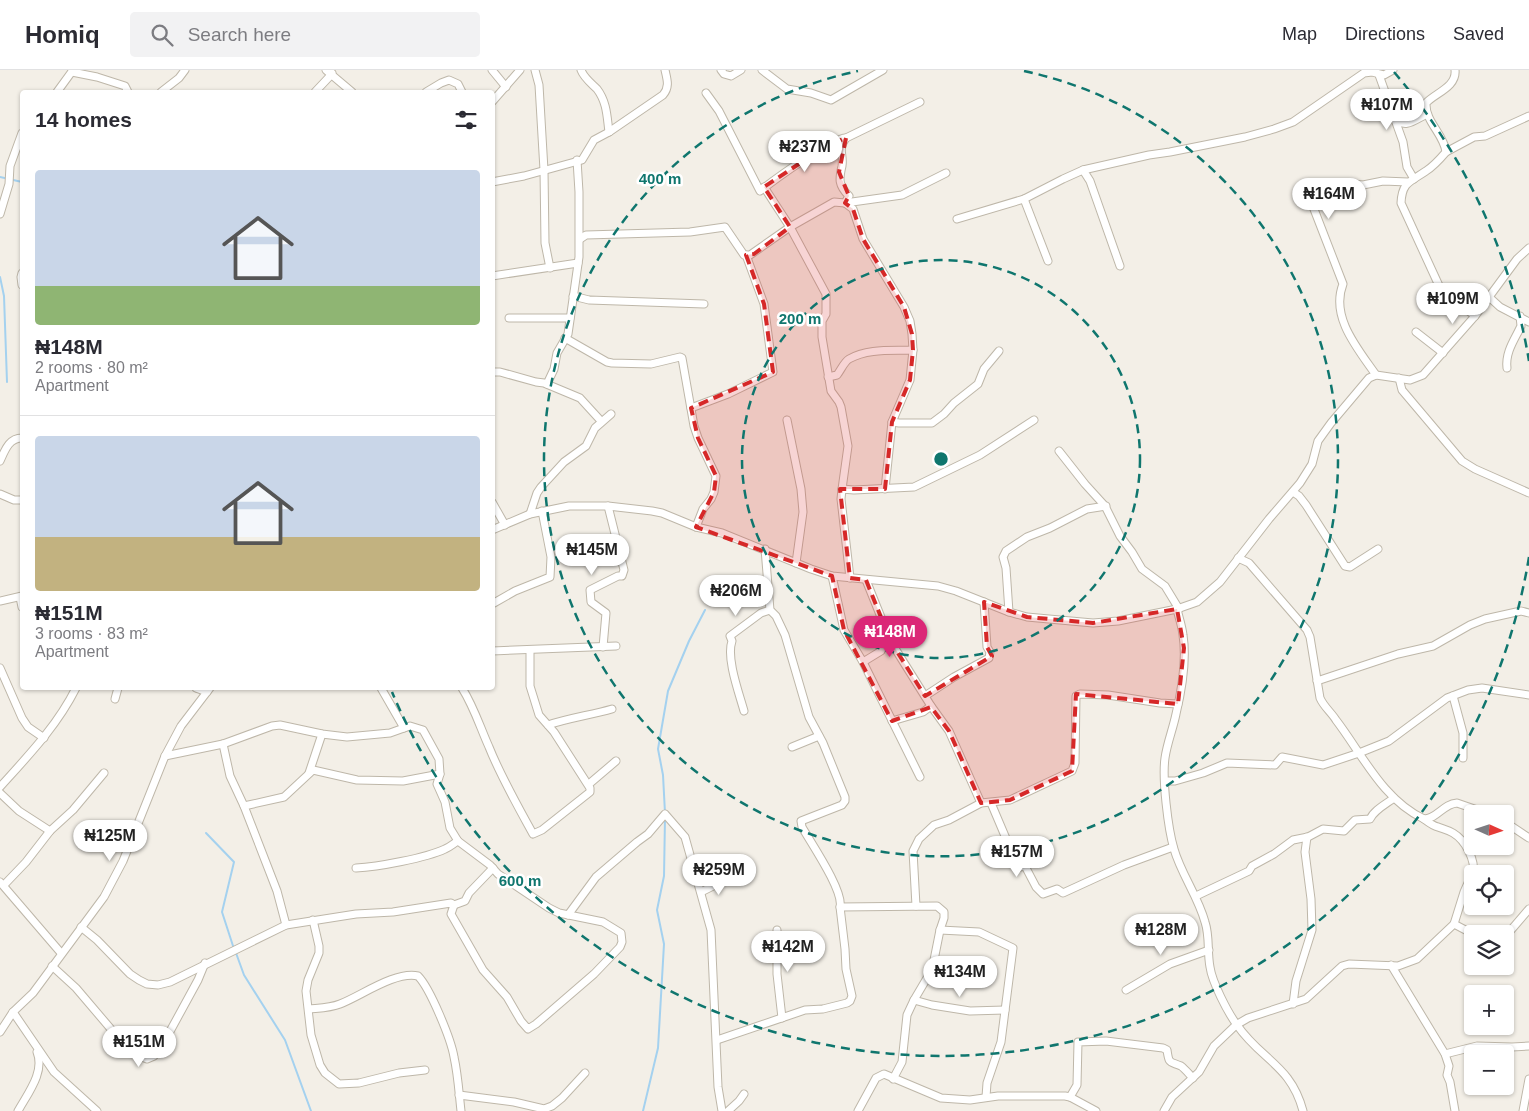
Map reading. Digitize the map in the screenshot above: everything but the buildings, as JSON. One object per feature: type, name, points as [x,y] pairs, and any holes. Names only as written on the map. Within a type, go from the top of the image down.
[{"type":"street","points":[[163,90],[185,70]]},
{"type":"street","points":[[492,70],[506,87]]},
{"type":"street","points":[[495,99],[520,70]]},
{"type":"street","points":[[535,70],[539,85],[544,170],[545,243],[550,268]]},
{"type":"street","points":[[582,70],[606,104],[609,132]]},
{"type":"street","points":[[495,181],[524,176],[582,160],[594,140],[609,132],[667,91],[665,70]]},
{"type":"street","points":[[720,70],[724,74],[731,76],[741,70]]},
{"type":"street","points":[[762,70],[787,89],[811,93],[831,100],[883,70]]},
{"type":"street","points":[[957,219],[1024,199],[1083,170],[1149,154],[1170,152],[1274,129],[1293,122],[1364,74],[1372,72],[1384,75],[1393,70]]},
{"type":"street","points":[[1446,152],[1445,145],[1427,114],[1426,103],[1452,83],[1455,70]]},
{"type":"street","points":[[59,90],[73,71],[124,86],[127,90]]},
{"type":"street","points":[[316,90],[330,72],[350,90]]},
{"type":"street","points":[[1379,75],[1405,148],[1407,167],[1411,180]]},
{"type":"street","points":[[430,90],[449,80],[458,84],[461,90]]},
{"type":"street","points":[[706,93],[719,111],[760,191],[826,146],[920,102]]},
{"type":"street","points":[[1394,119],[1402,124],[1407,124],[1427,114]]},
{"type":"street","points":[[1475,316],[1444,293],[1438,285],[1403,211],[1401,195],[1403,188],[1411,180],[1427,171],[1446,152],[1474,137],[1485,136],[1529,116]]},
{"type":"street","points":[[0,214],[9,184],[10,166],[20,138]]},
{"type":"street","points":[[845,203],[849,196],[841,184],[839,172],[842,165],[841,149],[846,138]]},
{"type":"street","points":[[547,384],[554,369],[557,353],[568,334],[578,264],[580,239],[577,160]]},
{"type":"street","points":[[1083,170],[1090,181],[1120,266]]},
{"type":"street","points":[[746,255],[754,254],[790,227],[834,202],[845,203],[902,195],[946,173]]},
{"type":"street","points":[[1376,375],[1342,322],[1339,293],[1343,284],[1312,204],[1314,185],[1363,185],[1383,181],[1411,180]]},
{"type":"street","points":[[764,187],[790,227],[826,294],[826,314],[822,321],[822,336],[831,391],[840,402],[848,446],[841,499],[850,578]]},
{"type":"street","points":[[1024,199],[1048,261]]},
{"type":"street","points":[[845,203],[853,209],[863,238],[904,307],[910,321],[912,334],[913,350],[910,380],[892,422],[885,489]]},
{"type":"street","points":[[580,239],[586,235],[690,232],[725,227],[744,255],[746,255],[764,304],[772,372],[728,394],[691,408]]},
{"type":"street","points":[[495,529],[542,511],[569,506],[608,506],[657,512],[696,527],[722,533],[765,549],[811,570],[832,576],[938,586],[1027,617],[1093,623],[1118,621],[1178,609],[1197,602],[1220,582],[1269,519],[1293,492],[1308,470],[1318,441],[1369,378],[1376,375],[1410,380],[1422,375],[1475,316],[1517,259],[1529,248]]},
{"type":"street","points":[[495,276],[578,264]]},
{"type":"street","points":[[573,296],[589,300],[704,304]]},
{"type":"street","points":[[1488,298],[1500,307],[1529,322]]},
{"type":"street","points":[[1507,368],[1507,359],[1513,340],[1522,326],[1520,316]]},
{"type":"street","points":[[509,318],[570,318]]},
{"type":"street","points":[[1416,332],[1443,353]]},
{"type":"street","points":[[565,338],[612,363],[651,364],[682,358],[698,438],[716,476],[714,492],[711,499],[702,509],[696,527]]},
{"type":"street","points":[[828,377],[837,375],[848,360],[861,355],[874,351],[913,350]]},
{"type":"street","points":[[892,422],[932,423],[978,384],[984,369],[998,351]]},
{"type":"street","points":[[495,372],[547,384],[580,398],[601,421]]},
{"type":"street","points":[[1399,378],[1402,390],[1462,460],[1475,469],[1529,493]]},
{"type":"street","points":[[530,514],[537,494],[542,487],[564,462],[586,446],[601,421],[611,414]]},
{"type":"street","points":[[787,420],[801,489],[803,512],[796,563]]},
{"type":"street","points":[[842,489],[914,487],[980,455],[1034,420]]},
{"type":"street","points":[[0,461],[10,443],[16,438],[20,438]]},
{"type":"street","points":[[1059,451],[1106,506],[1120,536],[1142,569],[1165,586],[1178,609],[1184,648],[1178,704],[1164,761],[1173,847],[1196,896],[1205,921],[1211,975],[1236,1025],[1253,1044],[1287,1075],[1298,1094],[1303,1111]]},
{"type":"street","points":[[1293,492],[1306,505],[1344,566],[1350,567],[1378,550]]},
{"type":"street","points":[[0,494],[14,500],[20,500]]},
{"type":"street","points":[[603,646],[606,614],[591,602],[590,590],[618,576],[622,576],[624,570],[608,506]]},
{"type":"street","points":[[1009,612],[1006,568],[1003,557],[1006,551],[1027,537],[1050,528],[1087,509],[1106,506]]},
{"type":"street","points":[[495,507],[505,525]]},
{"type":"street","points":[[495,602],[514,591],[550,577],[551,557],[542,511]]},
{"type":"street","points":[[717,1040],[805,1010],[823,1009],[847,1003],[852,996],[846,969],[840,907],[842,901],[827,870],[802,827],[801,821],[842,805],[845,801],[835,771],[808,717],[785,635],[776,616],[770,610],[765,549]]},
{"type":"street","points":[[1238,558],[1249,564],[1307,630],[1310,637],[1320,698],[1359,753],[1394,798],[1436,827],[1451,831],[1456,835],[1466,847],[1472,865]]},
{"type":"street","points":[[832,576],[844,630],[863,662],[920,777]]},
{"type":"street","points":[[866,580],[886,632],[931,706],[949,730],[982,803]]},
{"type":"street","points":[[0,601],[20,597]]},
{"type":"street","points":[[925,696],[954,677],[989,658],[990,652],[987,646],[984,602]]},
{"type":"street","points":[[744,711],[735,679],[730,636],[761,613],[770,610]]},
{"type":"street","points":[[1317,681],[1398,654],[1432,646],[1485,619],[1521,611],[1529,613]]},
{"type":"street","points":[[863,662],[881,651],[886,632]]},
{"type":"street","points":[[495,651],[616,646]]},
{"type":"street","points":[[463,690],[472,704],[508,790],[533,834],[542,830],[590,792],[589,784],[548,725],[538,715],[530,686],[530,650]]},
{"type":"street","points":[[0,668],[22,718],[28,727],[44,738]]},
{"type":"street","points":[[1165,781],[1175,781],[1203,773],[1226,763],[1275,765],[1281,757],[1286,756],[1324,765],[1389,741],[1453,696],[1475,688],[1529,695]]},
{"type":"street","points":[[0,788],[44,738],[75,690]]},
{"type":"street","points":[[114,699],[117,690]]},
{"type":"street","points":[[0,1032],[13,1012],[33,993],[61,953],[104,898],[122,862],[165,756],[181,726],[208,690]]},
{"type":"street","points":[[382,690],[404,728]]},
{"type":"street","points":[[916,906],[913,851],[917,843],[934,824],[949,820],[982,803],[1010,800],[1072,771],[1074,763],[1076,696],[1080,694],[1108,695],[1178,704]]},
{"type":"street","points":[[1453,696],[1463,733],[1463,758]]},
{"type":"street","points":[[892,720],[923,712],[931,706]]},
{"type":"street","points":[[548,725],[571,717],[586,716],[612,709]]},
{"type":"street","points":[[165,756],[223,744],[272,726],[280,725],[347,737],[390,733],[410,726],[423,730],[438,755],[440,774],[437,784],[445,802],[447,820],[458,840],[498,874],[549,908],[559,913],[591,919],[614,927],[622,936],[620,947],[561,1004],[528,1029],[507,997],[484,970],[474,954],[451,914],[454,905]]},
{"type":"street","points":[[309,773],[322,734]]},
{"type":"street","points":[[792,747],[819,736]]},
{"type":"street","points":[[223,744],[230,776],[244,806],[277,891],[286,925]]},
{"type":"street","points":[[589,784],[616,761]]},
{"type":"street","points":[[244,806],[284,797],[313,770],[357,780],[403,781],[440,774]]},
{"type":"street","points":[[61,953],[36,926],[2,883],[26,862],[50,831],[73,810],[104,773]]},
{"type":"street","points":[[0,793],[19,811],[50,831]]},
{"type":"street","points":[[1196,896],[1249,871],[1252,866],[1274,854],[1292,840],[1307,837],[1323,829],[1344,831],[1355,820],[1370,820],[1371,816],[1394,798]]},
{"type":"street","points":[[991,803],[1016,862],[1020,867],[1025,866],[1036,887],[1043,894],[1057,889],[1063,893],[1124,865],[1173,847]]},
{"type":"street","points":[[1424,819],[1431,818],[1452,803],[1464,805]]},
{"type":"street","points":[[568,915],[596,877],[648,834],[665,814],[685,837],[702,892],[711,930],[718,1087],[722,1111]]},
{"type":"street","points":[[1514,828],[1529,838]]},
{"type":"street","points":[[1293,1004],[1296,981],[1312,930],[1311,899],[1305,852],[1307,837]]},
{"type":"street","points":[[356,868],[369,868],[426,855],[445,849],[458,840]]},
{"type":"street","points":[[81,927],[97,940],[130,974],[147,984],[158,985],[170,982],[286,925],[356,914],[393,912],[447,903],[454,905],[465,901],[469,893],[493,868]]},
{"type":"street","points":[[702,892],[727,879]]},
{"type":"street","points":[[1164,1111],[1172,1097],[1199,1072],[1214,1046],[1236,1025],[1248,1018],[1293,1004],[1310,996],[1342,966],[1349,964],[1398,966],[1417,959],[1454,924],[1464,892]]},
{"type":"street","points":[[840,907],[937,906],[941,909],[944,918],[934,960],[907,1015],[902,1062],[893,1079]]},
{"type":"street","points":[[1514,926],[1529,909]]},
{"type":"street","points":[[313,920],[319,946],[315,964],[306,985],[311,1035],[320,1066],[325,1073],[339,1084],[359,1083],[399,1073],[425,1070]]},
{"type":"street","points":[[1454,924],[1464,929]]},
{"type":"street","points":[[777,930],[777,974],[782,1018]]},
{"type":"street","points":[[940,930],[979,932],[1013,948],[1001,1042],[987,1083],[986,1097]]},
{"type":"street","points":[[1126,990],[1170,964],[1209,950]]},
{"type":"street","points":[[52,966],[76,988],[116,1035],[147,1059],[154,1056],[168,1035],[198,980],[204,964]]},
{"type":"street","points":[[1391,965],[1445,1054],[1448,1066],[1447,1075],[1455,1111]]},
{"type":"street","points":[[309,1010],[342,1003],[386,981],[408,976],[418,976],[425,984],[454,1056],[461,1111]]},
{"type":"street","points":[[914,1000],[970,1011],[1005,1010]]},
{"type":"street","points":[[13,1012],[54,1072],[97,1111]]},
{"type":"street","points":[[18,1111],[39,1069],[40,1060],[32,1040]]},
{"type":"street","points":[[1070,1097],[1077,1085],[1078,1042],[1106,1042],[1163,1048],[1167,1050],[1170,1062],[1181,1067],[1193,1078]]},
{"type":"street","points":[[1445,1054],[1477,1046],[1529,1046]]},
{"type":"street","points":[[459,1095],[514,1102],[544,1109],[552,1106],[569,1092],[585,1073]]},
{"type":"street","points":[[858,1111],[876,1078],[884,1074],[941,1098],[970,1100],[986,1097],[1070,1097],[1096,1111]]},
{"type":"street","points":[[1523,1111],[1529,1079]]},
{"type":"street","points":[[728,1111],[744,1094]]},
{"type":"street","points":[[514,1102],[516,1111]]},
{"type":"highlighted area","points":[[846,138],[839,172],[849,196],[845,203],[853,209],[863,239],[904,307],[912,334],[913,350],[910,380],[892,422],[885,489],[840,489],[850,578],[866,580],[891,642],[925,696],[992,656],[987,647],[984,602],[1027,617],[1093,623],[1177,609],[1184,648],[1178,704],[1076,694],[1072,771],[1010,800],[981,803],[949,731],[931,707],[892,721],[844,630],[832,576],[696,527],[714,492],[716,476],[698,438],[691,408],[773,372],[764,304],[746,255],[754,254],[790,227],[764,187],[826,146]]},
{"type":"waterway","points":[[0,177],[20,182]]},
{"type":"waterway","points":[[0,277],[4,296],[7,382]]},
{"type":"waterway","points":[[665,813],[663,775],[658,749],[668,691],[689,641],[705,610]]},
{"type":"waterway","points":[[643,1111],[658,1048],[664,944],[657,910],[664,876],[665,818]]},
{"type":"waterway","points":[[206,833],[234,862],[222,912],[234,949]]},
{"type":"waterway","points":[[236,953],[244,975],[285,1040],[311,1111]]}]
